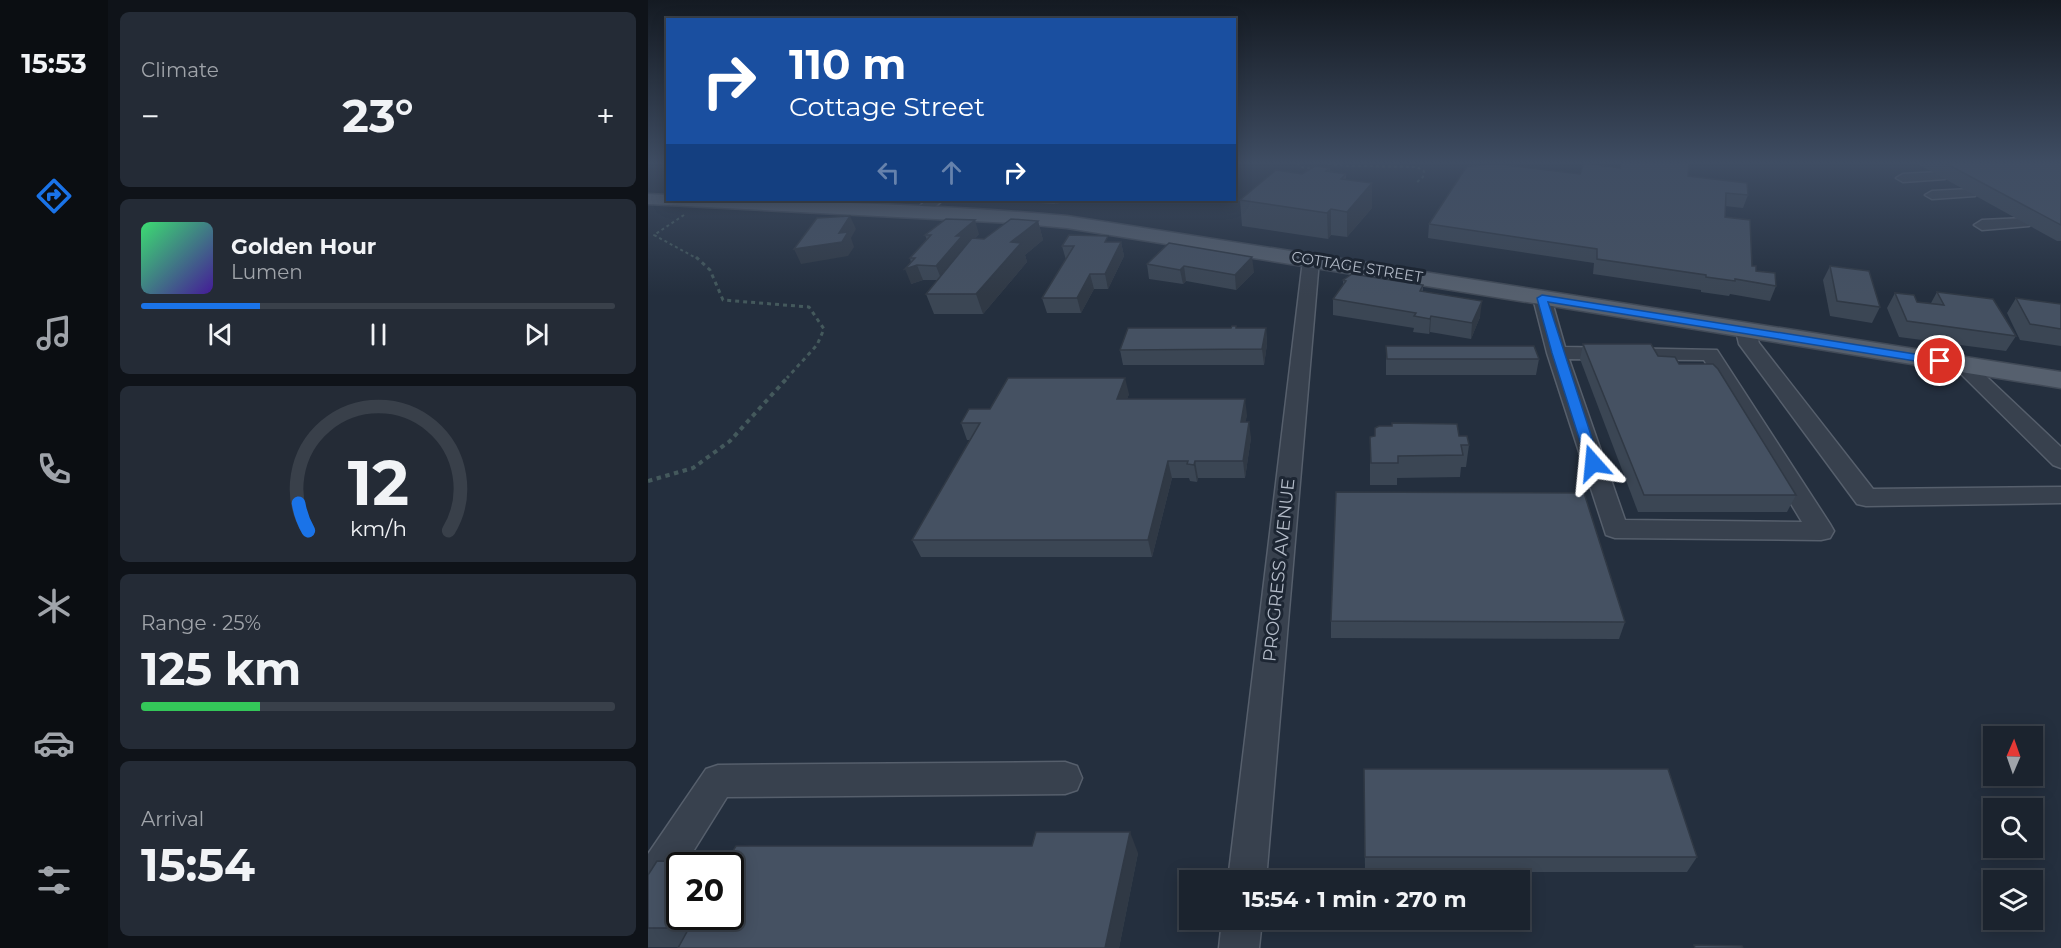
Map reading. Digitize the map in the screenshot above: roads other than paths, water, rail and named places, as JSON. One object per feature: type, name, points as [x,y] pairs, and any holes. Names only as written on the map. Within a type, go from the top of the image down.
[{"type":"main road","name":"COTTAGE STREET","points":[[939,207],[1067,222],[2061,380]]},
{"type":"street","points":[[1982,225],[2024,223]]},
{"type":"street","name":"PROGRESS AVENUE","points":[[1248,870],[1311,260]]},
{"type":"street","points":[[1542,298],[1557,353],[1615,529],[1821,531],[1710,354],[1557,353]]},
{"type":"street","points":[[1746,331],[1749,344],[1866,498],[2061,495]]},
{"type":"street","points":[[1963,365],[2061,460]]},
{"type":"street","points":[[648,876],[661,868],[718,780],[1065,778]]},
{"type":"street","points":[[1239,948],[1241,930]]}]
